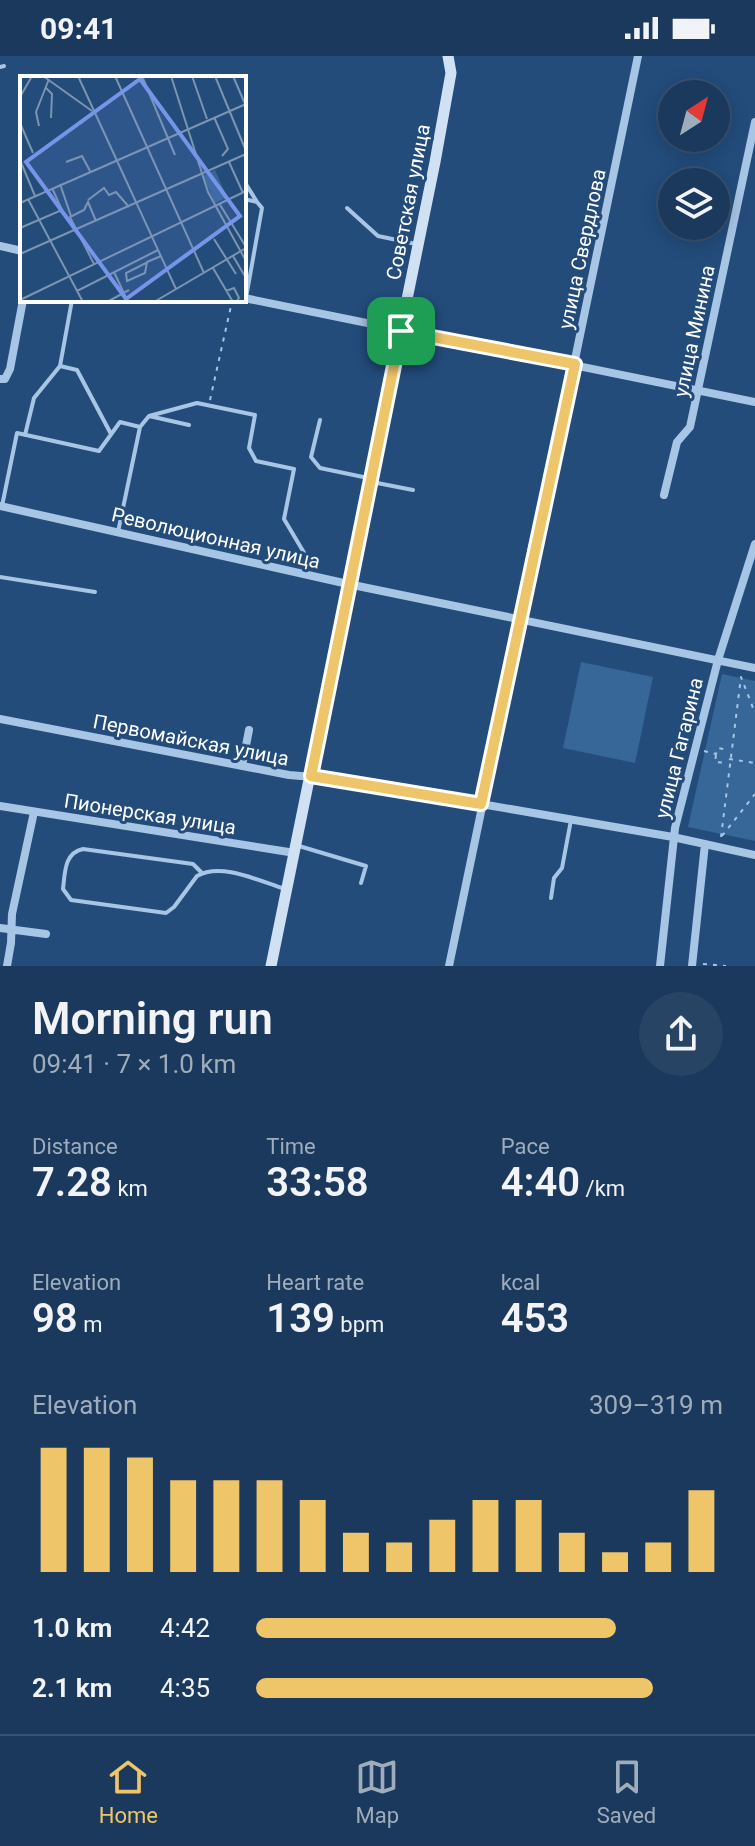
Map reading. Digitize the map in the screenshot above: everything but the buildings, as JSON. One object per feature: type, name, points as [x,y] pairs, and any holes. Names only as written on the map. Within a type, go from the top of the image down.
[{"type":"street","points":[[448,56],[451,73]]},
{"type":"street","name":"Советская улица","points":[[271,966],[454,56]]},
{"type":"street","name":"улица Свердлова","points":[[449,966],[638,56]]},
{"type":"street","name":"улица Минина","points":[[664,495],[677,442],[690,427],[755,122]]},
{"type":"street","points":[[0,246],[20,251]]},
{"type":"street","points":[[246,298],[755,402]]},
{"type":"street","points":[[2,379],[17,339],[23,302]]},
{"type":"street","name":"Революционная улица","points":[[1,509],[755,668]]},
{"type":"street","name":"улица Гагарина","points":[[660,966],[673,837],[690,761],[755,544]]},
{"type":"street","name":"Первомайская улица","points":[[0,719],[289,775],[481,804],[673,837],[755,855]]},
{"type":"street","points":[[242,766],[249,730]]},
{"type":"street","name":"Пионерская улица","points":[[0,806],[295,849]]},
{"type":"street","points":[[7,966],[34,812]]},
{"type":"street","points":[[692,966],[705,844]]},
{"type":"street","points":[[0,928],[46,934]]},
{"type":"lane","points":[[246,184],[262,208],[246,293]]},
{"type":"lane","points":[[246,199],[257,202]]},
{"type":"lane","points":[[347,208],[378,236],[418,244]]},
{"type":"lane","points":[[25,435],[34,398],[60,366],[72,302]]},
{"type":"lane","points":[[60,366],[77,370],[111,434]]},
{"type":"lane","points":[[118,532],[140,427],[149,416],[197,403],[255,415],[249,448],[256,461],[294,469],[284,519],[306,556],[303,574]]},
{"type":"lane","points":[[149,416],[189,425]]},
{"type":"lane","points":[[320,420],[311,457],[320,468],[413,490]]},
{"type":"lane","points":[[1,509],[17,433],[99,451],[120,422],[140,427]]},
{"type":"lane","points":[[0,577],[95,592]]},
{"type":"lane","points":[[551,898],[554,878],[562,868],[571,820]]},
{"type":"lane","points":[[202,873],[193,864],[83,849],[76,850],[68,858],[63,889],[71,900],[166,913],[197,876],[202,873],[207,870],[222,871],[287,890]]},
{"type":"lane","points":[[295,849],[366,866],[361,883]]},
{"type":"path","points":[[209,405],[231,306]]},
{"type":"path","points":[[755,713],[741,677],[721,837],[755,794]]},
{"type":"path","points":[[729,764],[715,762],[716,754],[718,748],[731,751]]},
{"type":"path","points":[[695,749],[716,754]]},
{"type":"path","points":[[729,759],[755,763]]},
{"type":"path","points":[[703,964],[726,966]]},
{"type":"shaded area","points":[[581,662],[653,677],[635,763],[563,748]]},
{"type":"shaded area","points":[[722,674],[755,681],[755,841],[688,827]]},
{"type":"route","points":[[401,331],[575,364],[481,804],[311,776],[401,331]]}]
